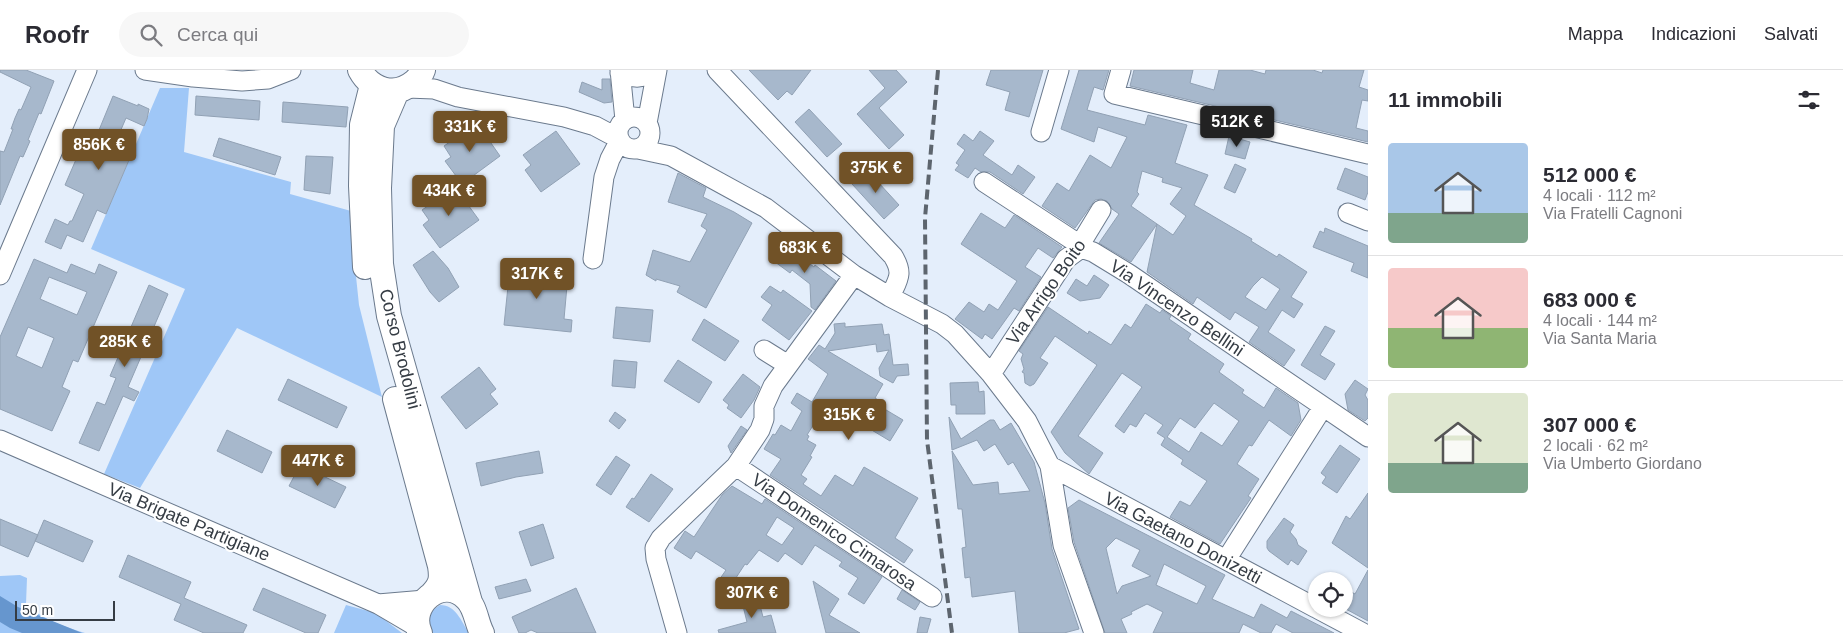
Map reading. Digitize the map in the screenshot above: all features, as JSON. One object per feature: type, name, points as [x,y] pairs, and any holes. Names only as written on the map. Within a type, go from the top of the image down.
[{"type":"main road","name":"Corso Brodolini","points":[[423,70],[421,76],[402,89],[382,126],[379,188],[381,264],[389,316],[470,602],[482,633]]},
{"type":"main road","name":"Corso Brodolini","points":[[362,76],[384,90],[402,89]]},
{"type":"main road","name":"Corso Brodolini","points":[[362,76],[361,186],[365,264],[372,318],[442,577],[440,585],[421,604],[417,618],[419,630]]},
{"type":"main road","points":[[428,597],[438,591],[452,590],[466,597],[470,602]]},
{"type":"street","points":[[0,275],[87,70]]},
{"type":"street","points":[[145,70],[192,77],[242,81],[268,79],[291,70]]},
{"type":"street","points":[[433,70],[438,80],[458,97]]},
{"type":"street","points":[[620,71],[632,78],[657,70]]},
{"type":"street","points":[[594,259],[604,177],[610,159],[631,130],[657,70]]},
{"type":"street","points":[[716,70],[893,256],[900,267],[898,283],[890,297]]},
{"type":"street","points":[[1041,132],[1059,70]]},
{"type":"street","points":[[1121,70],[1114,94],[1368,154]]},
{"type":"street","points":[[620,71],[623,98],[631,130]]},
{"type":"street","points":[[402,89],[434,89],[458,97],[564,117],[595,126],[631,130],[671,156],[766,208],[854,275],[890,297],[950,328],[991,374],[1028,421],[1050,466],[1063,544],[1094,633]]},
{"type":"street","name":"Via Vincenzo Bellini","points":[[984,182],[1071,238],[1081,248],[1093,252],[1129,274],[1368,437]]},
{"type":"street","name":"Via Arrigo Boito","points":[[991,374],[1066,259],[1081,248],[1084,238],[1101,210]]},
{"type":"street","points":[[1348,213],[1368,221]]},
{"type":"street","points":[[677,633],[656,559],[655,548],[661,538],[736,466],[760,430],[764,420],[764,406],[773,386],[854,275]]},
{"type":"street","points":[[764,350],[788,365]]},
{"type":"street","points":[[1226,560],[1323,407]]},
{"type":"street","name":"Via Brigate Partigiane","points":[[0,440],[378,604],[419,630]]},
{"type":"street","name":"Via Domenico Cimarosa","points":[[736,466],[932,597]]},
{"type":"street","name":"Via Gaetano Donizetti","points":[[1050,466],[1308,603]]},
{"type":"street","name":"Via Brigate Partigiane","points":[[378,604],[428,597]]},
{"type":"street","name":"Via Gaetano Donizetti","points":[[1334,617],[1364,633]]},
{"type":"shaded area","points":[[160,88],[189,88],[184,152],[291,182],[290,194],[351,211],[359,305],[382,397],[237,328],[140,488],[104,474],[185,289],[91,249]]},
{"type":"shaded area","points":[[20,575],[27,578],[26,604],[46,618],[85,633],[0,633],[0,576]]},
{"type":"shaded area","points":[[0,596],[18,607],[82,633],[22,633],[10,628],[0,622]]},
{"type":"shaded area","points":[[346,605],[376,613],[402,633],[334,633]]},
{"type":"shaded area","points":[[440,605],[454,611],[469,633],[433,633],[428,625],[430,612]]},
{"type":"building","points":[[0,70],[26,70],[54,81],[28,140],[30,141],[23,157],[20,156],[0,205],[0,151],[4,152],[15,118],[19,109],[21,110],[31,87],[0,72]]},
{"type":"building","points":[[749,70],[811,70],[792,95],[787,91],[778,100]]},
{"type":"building","points":[[869,70],[896,70],[907,82],[879,108],[904,135],[889,149],[857,114],[885,88]]},
{"type":"building","points":[[991,70],[1043,70],[1029,117],[1005,110],[1010,92],[986,85]]},
{"type":"building","points":[[1079,70],[1109,70],[1103,90],[1094,87],[1087,110],[1145,125],[1148,115],[1187,125],[1175,163],[1208,175],[1194,205],[1252,239],[1251,241],[1277,257],[1279,254],[1307,272],[1291,297],[1303,304],[1294,318],[1282,310],[1268,332],[1295,350],[1284,366],[1249,342],[1259,327],[1235,312],[1230,320],[1197,297],[1193,304],[1147,272],[1157,224],[1131,262],[1099,243],[1119,214],[1112,209],[1107,201],[1095,200],[1075,228],[1042,206],[1057,183],[1069,191],[1090,155],[1111,168],[1127,137],[1098,127],[1094,142],[1061,129]],"holes":[[[1142,171],[1163,178],[1162,182],[1182,188],[1170,204],[1186,216],[1173,235],[1131,206],[1139,194],[1137,192]],[[1262,277],[1280,289],[1266,310],[1245,297]]]},
{"type":"building","points":[[1134,70],[1193,70],[1190,83],[1214,90],[1219,70],[1250,70],[1265,74],[1266,70],[1313,70],[1322,73],[1323,70],[1364,70],[1359,87],[1368,90],[1368,101],[1362,100],[1356,128],[1368,131],[1368,142],[1130,86]]},
{"type":"building","points":[[602,79],[610,79],[612,102],[604,103],[579,92],[582,82],[602,90]]},
{"type":"building","points":[[113,96],[149,109],[147,119],[144,126],[126,118],[117,139],[135,146],[106,214],[97,210],[83,242],[67,235],[61,249],[45,242],[55,219],[68,225],[72,221],[84,194],[65,185],[81,148],[90,152]]},
{"type":"building","points":[[196,96],[260,101],[259,120],[195,115]]},
{"type":"building","points":[[283,102],[348,107],[346,127],[282,122]]},
{"type":"building","points":[[809,109],[842,144],[827,157],[795,122]]},
{"type":"building","points":[[477,123],[500,156],[462,184],[445,161],[451,157],[444,146]]},
{"type":"building","points":[[556,131],[580,164],[541,192],[525,170],[531,165],[523,155]]},
{"type":"building","points":[[980,131],[994,141],[983,155],[1012,175],[1018,165],[1035,177],[1023,194],[990,172],[981,172],[975,168],[968,178],[955,170],[959,165],[956,163],[965,150],[957,144],[964,134],[973,141]]},
{"type":"building","points":[[1229,136],[1250,142],[1245,159],[1225,154]]},
{"type":"building","points":[[219,138],[281,157],[275,175],[213,156]]},
{"type":"building","points":[[306,156],[333,157],[330,194],[304,190]]},
{"type":"building","points":[[1235,164],[1246,169],[1235,193],[1224,188]]},
{"type":"building","points":[[1345,168],[1368,177],[1368,192],[1365,200],[1337,189]]},
{"type":"building","points":[[867,170],[899,205],[884,219],[852,184]]},
{"type":"building","points":[[678,173],[706,188],[703,197],[752,223],[706,308],[677,292],[680,286],[656,279],[656,281],[646,275],[653,250],[690,262],[707,230],[701,226],[707,214],[668,202]]},
{"type":"building","points":[[455,187],[479,220],[440,248],[423,225],[429,220],[422,210]]},
{"type":"building","points":[[981,213],[1005,228],[1014,215],[1062,247],[1053,258],[1038,248],[1025,267],[1041,277],[1019,311],[1014,308],[992,339],[985,334],[982,339],[955,319],[969,302],[984,312],[989,304],[998,310],[1017,281],[961,244]]},
{"type":"building","points":[[1325,228],[1368,246],[1368,278],[1351,271],[1354,263],[1313,247],[1320,231],[1324,233]]},
{"type":"building","points":[[783,243],[836,281],[815,310],[811,307],[810,284],[792,270],[790,273],[771,259]]},
{"type":"building","points":[[433,251],[448,268],[459,287],[439,302],[430,292],[413,265]]},
{"type":"building","points":[[34,259],[67,273],[71,264],[95,274],[99,264],[117,272],[78,362],[73,360],[62,387],[70,391],[52,431],[0,409],[0,337]],"holes":[[[49,277],[87,292],[77,315],[40,299]],[[28,327],[54,338],[42,368],[16,356]]]},
{"type":"building","points":[[510,267],[544,270],[544,273],[568,275],[564,319],[572,320],[571,332],[504,325]]},
{"type":"building","points":[[1094,275],[1109,285],[1100,298],[1080,301],[1067,293],[1076,279],[1087,286]]},
{"type":"building","points":[[149,285],[168,294],[128,387],[139,392],[134,401],[123,396],[99,451],[79,443],[97,402],[105,405],[116,378],[110,376]]},
{"type":"building","points":[[770,286],[781,293],[783,290],[812,311],[789,340],[762,320],[772,305],[761,297]]},
{"type":"building","points":[[1146,304],[1160,313],[1162,310],[1171,316],[1169,319],[1191,334],[1188,339],[1224,364],[1219,372],[1244,390],[1242,393],[1264,408],[1276,388],[1298,403],[1301,420],[1291,436],[1269,420],[1252,446],[1249,445],[1237,464],[1259,479],[1248,496],[1251,498],[1220,544],[1170,517],[1180,501],[1190,506],[1207,481],[1181,464],[1183,460],[1161,445],[1165,438],[1157,433],[1163,425],[1145,413],[1136,427],[1130,424],[1124,433],[1115,426],[1142,387],[1122,373],[1078,436],[1103,453],[1089,474],[1065,453],[1051,432],[1097,365],[1055,336],[1040,358],[1048,363],[1034,384],[1030,386],[1025,383],[1021,359],[1023,354],[1019,351],[1048,307],[1088,334],[1089,331],[1111,345],[1125,324],[1131,328]],"holes":[[[1214,403],[1239,421],[1222,446],[1201,432],[1189,452],[1167,437],[1180,418],[1195,428]]]},
{"type":"building","points":[[616,307],[653,310],[650,342],[613,338]]},
{"type":"building","points":[[704,319],[739,341],[725,361],[692,340]]},
{"type":"building","points":[[845,323],[845,327],[882,324],[884,335],[889,334],[893,365],[908,364],[909,375],[897,376],[893,383],[880,376],[879,368],[889,350],[877,352],[876,344],[828,351],[883,384],[875,398],[878,400],[876,404],[903,420],[890,441],[845,414],[840,422],[837,420],[834,425],[819,416],[807,435],[809,436],[807,440],[816,445],[810,456],[812,457],[801,475],[807,479],[803,484],[821,496],[835,475],[853,486],[864,467],[918,498],[895,538],[913,550],[904,563],[770,475],[781,459],[764,449],[781,425],[791,431],[802,411],[791,403],[797,393],[812,402],[828,374],[808,359],[819,345],[825,349],[835,333],[834,324]]},
{"type":"building","points":[[1325,326],[1335,331],[1320,355],[1335,364],[1325,380],[1301,365]]},
{"type":"building","points":[[614,360],[637,362],[635,388],[612,386]]},
{"type":"building","points":[[678,360],[712,382],[699,403],[664,381]]},
{"type":"building","points":[[479,367],[496,389],[490,394],[498,404],[466,429],[441,397]]},
{"type":"building","points":[[743,374],[760,387],[754,400],[741,418],[727,408],[729,405],[723,400]]},
{"type":"building","points":[[288,379],[347,407],[337,428],[278,400]]},
{"type":"building","points":[[1355,380],[1368,389],[1365,395],[1368,400],[1368,418],[1365,421],[1348,410],[1345,394]]},
{"type":"building","points":[[978,382],[979,392],[984,391],[985,414],[956,414],[956,405],[951,405],[950,383]]},
{"type":"building","points":[[615,412],[626,420],[619,429],[609,421]]},
{"type":"building","points":[[949,417],[961,439],[990,420],[994,420],[1000,430],[1011,423],[1034,462],[1045,503],[1052,549],[1079,629],[1064,633],[1019,633],[1015,591],[972,597],[970,577],[965,578],[962,548],[966,547],[962,509],[958,509],[952,451],[973,485],[998,482],[999,494],[1030,491],[1013,462],[1008,465],[995,444],[984,451],[977,440],[952,450]]},
{"type":"building","points":[[741,426],[747,430],[731,453],[728,446]]},
{"type":"building","points":[[227,430],[272,452],[262,473],[217,451]]},
{"type":"building","points":[[1340,445],[1360,459],[1337,493],[1322,483],[1326,477],[1321,473]]},
{"type":"building","points":[[539,451],[543,473],[516,477],[481,486],[476,463]]},
{"type":"building","points":[[616,456],[630,465],[611,495],[596,485]]},
{"type":"building","points":[[300,465],[346,487],[335,508],[289,486]]},
{"type":"building","points":[[651,474],[673,489],[649,522],[626,507],[632,498],[634,499]]},
{"type":"building","points":[[732,486],[762,504],[765,499],[882,577],[864,604],[848,594],[858,578],[839,566],[842,562],[815,545],[802,565],[785,553],[778,562],[759,550],[747,565],[745,564],[728,590],[717,583],[726,570],[696,551],[691,559],[674,548],[685,531],[694,537],[722,495]],"holes":[[[777,517],[794,528],[782,545],[766,535]]]},
{"type":"building","points":[[1368,493],[1368,568],[1332,543],[1346,516],[1350,519]]},
{"type":"building","points":[[1079,500],[1225,575],[1212,599],[1254,618],[1261,604],[1287,618],[1291,611],[1334,633],[1293,633],[1276,624],[1271,633],[1261,633],[1243,624],[1239,633],[1153,633],[1163,612],[1147,604],[1121,619],[1127,633],[1105,633],[1074,542],[1068,508]],"holes":[[[1116,538],[1140,550],[1132,566],[1151,576],[1122,586],[1117,594],[1106,548]],[[1164,564],[1206,586],[1197,604],[1156,585]]]},
{"type":"building","points":[[1284,518],[1294,525],[1290,532],[1298,545],[1307,551],[1298,565],[1291,560],[1288,565],[1267,548],[1267,541]]},
{"type":"building","points":[[0,519],[38,535],[28,557],[0,545]]},
{"type":"building","points":[[44,520],[93,541],[83,562],[35,541]]},
{"type":"building","points":[[543,524],[554,558],[531,566],[519,532]]},
{"type":"building","points":[[128,555],[191,582],[184,598],[247,625],[243,633],[204,633],[174,620],[181,604],[119,577]]},
{"type":"building","points":[[1368,570],[1368,621],[1353,613],[1353,593],[1355,594]]},
{"type":"building","points":[[526,579],[531,591],[499,599],[495,587]]},
{"type":"building","points":[[813,581],[839,599],[829,615],[860,633],[826,633]]},
{"type":"building","points":[[263,588],[326,615],[318,633],[306,633],[253,610]]},
{"type":"building","points":[[576,588],[596,633],[538,633],[531,630],[519,633],[512,617]]},
{"type":"building","points":[[902,590],[920,602],[915,610],[897,599]]},
{"type":"building","points":[[757,594],[763,617],[771,615],[776,633],[719,633],[718,630],[747,622],[741,598]]},
{"type":"building","points":[[920,617],[931,619],[927,633],[917,633]]},
{"type":"railway","points":[[938,70],[925,218],[927,440],[952,633]]}]
